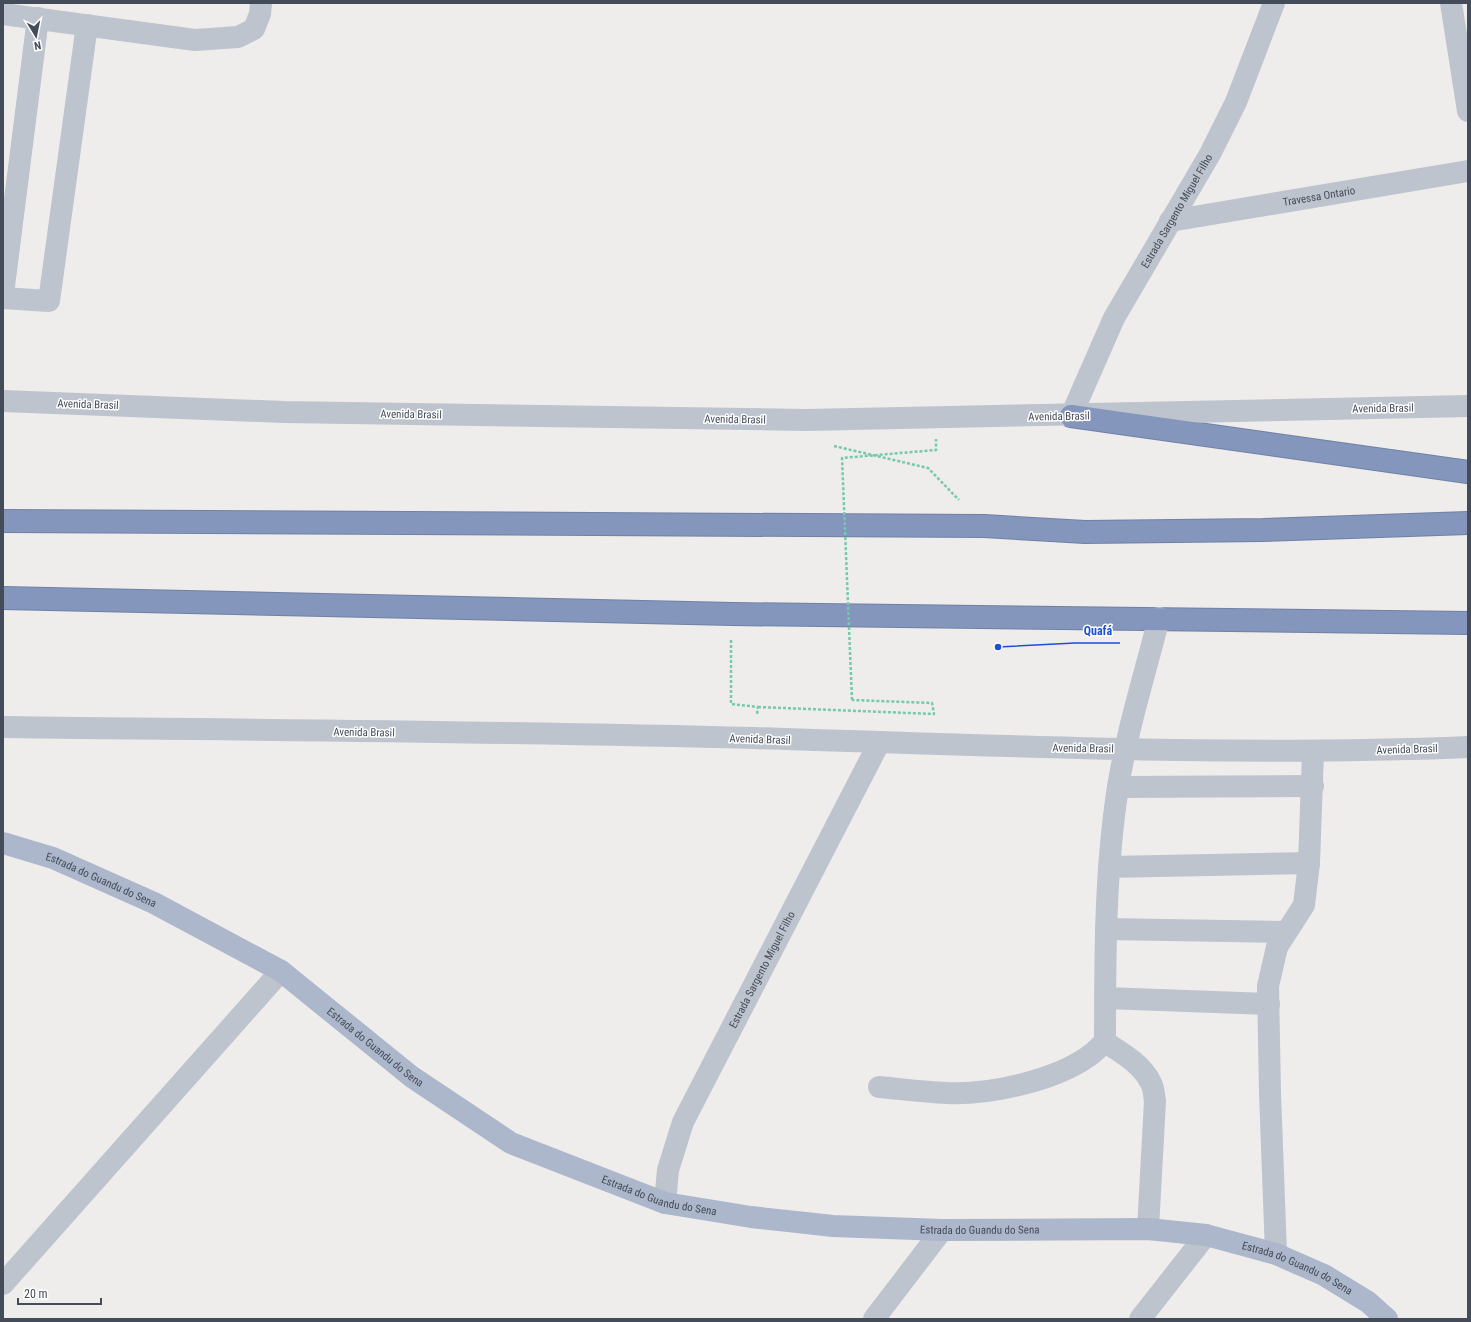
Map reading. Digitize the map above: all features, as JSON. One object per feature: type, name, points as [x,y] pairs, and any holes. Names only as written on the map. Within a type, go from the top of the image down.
[{"type":"highway","points":[[1072,416],[1468,472]]},
{"type":"highway","points":[[3,520],[984,526],[1093,532],[1263,530],[1468,523]]},
{"type":"highway","points":[[3,598],[733,614],[1089,619],[1159,618],[1468,623]]},
{"type":"main road","name":"Estrada do Guandu do Sena","points":[[3,843],[53,858],[154,903],[281,971],[412,1077],[511,1144],[665,1204],[751,1217],[833,1226],[942,1230],[1148,1228],[1206,1235],[1276,1254],[1324,1275],[1368,1302],[1387,1319]]},
{"type":"street","points":[[3,14],[195,40],[238,37],[254,29],[261,3]]},
{"type":"street","name":"Estrada Sargento Miguel Filho","points":[[1072,416],[1114,318],[1210,154],[1236,102],[1274,3]]},
{"type":"street","points":[[1451,3],[1468,110]]},
{"type":"street","points":[[3,294],[38,18]]},
{"type":"street","points":[[3,298],[49,301],[87,25]]},
{"type":"street","name":"Travessa Ontario","points":[[1170,221],[1468,171]]},
{"type":"street","name":"Avenida Brasil","points":[[3,401],[284,412],[774,420],[1072,416],[1468,406]]},
{"type":"street","points":[[879,1087],[947,1093],[979,1092],[1018,1084],[1073,1065],[1089,1056],[1105,1042],[1106,929],[1109,867],[1118,787],[1159,618]]},
{"type":"street","name":"Avenida Brasil","points":[[3,727],[754,738],[879,743],[1313,752],[1468,747]]},
{"type":"street","name":"Estrada Sargento Miguel Filho","points":[[665,1204],[668,1170],[683,1122],[879,743]]},
{"type":"street","points":[[1276,1254],[1270,1101],[1268,986],[1277,947],[1285,932],[1295,920],[1304,905],[1309,863],[1313,786],[1313,752]]},
{"type":"street","points":[[1118,787],[1313,786]]},
{"type":"street","points":[[1109,867],[1309,863]]},
{"type":"street","points":[[1106,929],[1285,932]]},
{"type":"street","points":[[3,1284],[281,971]]},
{"type":"street","points":[[1105,998],[1269,1004]]},
{"type":"street","points":[[1105,1042],[1128,1057],[1142,1070],[1152,1084],[1155,1101],[1148,1228]]},
{"type":"street","points":[[874,1319],[942,1230]]},
{"type":"street","points":[[1140,1319],[1206,1235]]},
{"type":"path","points":[[733,614],[731,704],[758,707],[934,714],[932,704],[852,700],[842,458],[936,450],[936,439]]},
{"type":"path","points":[[831,446],[928,468],[984,526]]},
{"type":"path","points":[[754,738],[758,707]]},
{"type":"place","name":"Quafá","points":[[998,647]]}]
